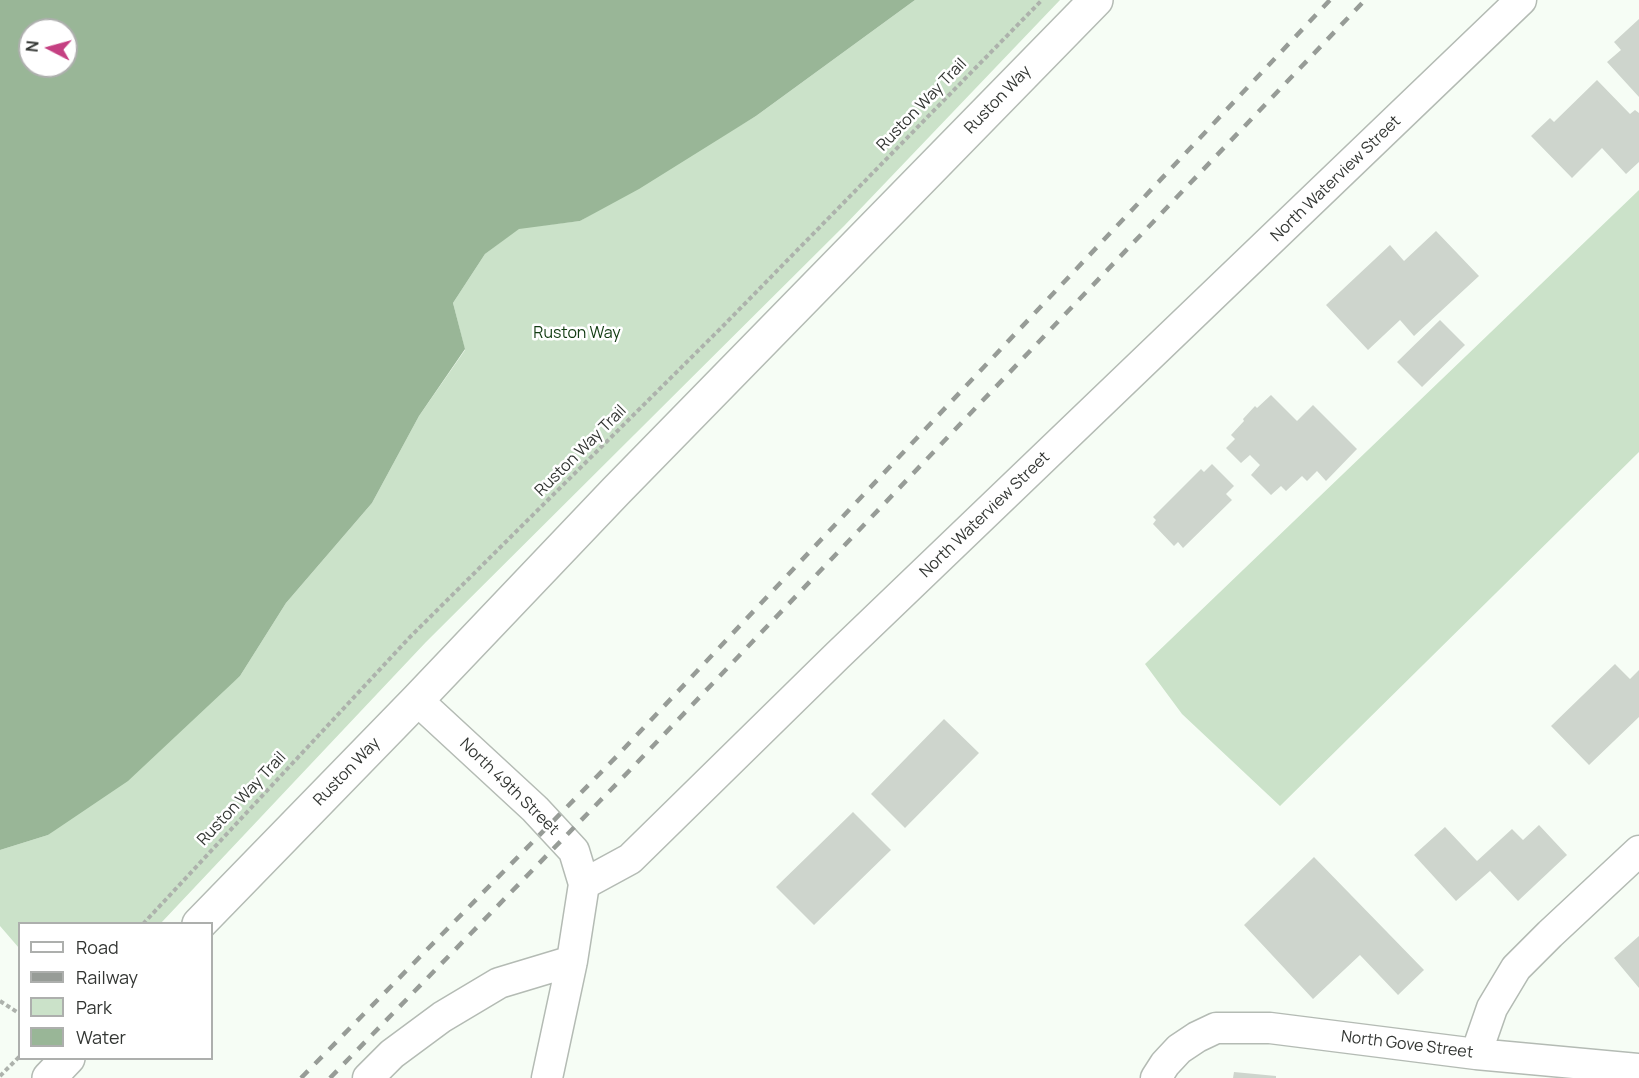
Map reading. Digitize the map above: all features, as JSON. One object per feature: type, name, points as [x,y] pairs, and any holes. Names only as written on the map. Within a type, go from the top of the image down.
[{"type":"main road","name":"Ruston Way","points":[[201,922],[417,700],[615,491],[1096,0]]},
{"type":"main road","points":[[49,1078],[67,1060]]},
{"type":"street","name":"North Waterview Street","points":[[584,884],[630,859],[837,656],[1521,0]]},
{"type":"street","name":"North 49th Street","points":[[417,700],[535,809],[574,851],[584,884]]},
{"type":"street","points":[[1476,1054],[1492,1008],[1516,968],[1639,851]]},
{"type":"street","points":[[547,1078],[572,962],[584,884]]},
{"type":"street","points":[[368,1078],[392,1054],[442,1017],[499,983],[572,962]]},
{"type":"street","name":"North Gove Street","points":[[1156,1078],[1179,1048],[1216,1028],[1269,1028],[1476,1054],[1639,1069]]},
{"type":"path","name":"Ruston Way Trail","points":[[145,922],[410,637],[723,326],[1042,0]]},
{"type":"path","points":[[0,1001],[18,1013]]},
{"type":"path","points":[[0,1076],[18,1058]]},
{"type":"green space","name":"Ruston Way","points":[[915,0],[1060,0],[844,226],[426,642],[162,922],[18,922],[18,947],[0,926],[0,850],[48,835],[240,676],[286,603],[372,503],[419,416],[465,350],[453,303],[485,254],[519,228],[580,221],[756,116]]},
{"type":"green space","points":[[1639,190],[1639,452],[1280,806],[1182,714],[1145,664]]},
{"type":"water","points":[[0,0],[915,0],[756,116],[639,189],[580,221],[519,229],[485,254],[453,303],[465,349],[419,416],[372,503],[286,603],[240,676],[128,781],[48,835],[0,850]]},
{"type":"building","points":[[1639,19],[1639,97],[1607,62],[1621,50],[1614,42]]},
{"type":"building","points":[[1597,80],[1630,114],[1635,110],[1639,113],[1639,162],[1626,174],[1602,148],[1572,178],[1531,136],[1550,118],[1554,122]]},
{"type":"building","points":[[1436,231],[1479,276],[1414,336],[1400,320],[1368,350],[1326,305],[1390,245],[1404,261]]},
{"type":"building","points":[[1440,320],[1465,345],[1422,387],[1397,362]]},
{"type":"building","points":[[1271,395],[1297,421],[1313,405],[1357,449],[1326,481],[1317,471],[1307,481],[1302,476],[1286,491],[1281,486],[1271,495],[1251,475],[1260,465],[1250,455],[1241,463],[1226,448],[1235,439],[1231,435],[1244,421],[1243,419],[1255,406],[1257,408]]},
{"type":"building","points":[[1212,464],[1234,486],[1226,494],[1232,500],[1183,548],[1178,542],[1174,546],[1153,524],[1156,520],[1153,517],[1201,469],[1204,472]]},
{"type":"building","points":[[1615,664],[1630,679],[1639,670],[1639,717],[1589,765],[1551,726]]},
{"type":"building","points":[[944,719],[979,753],[905,828],[871,794]]},
{"type":"building","points":[[853,812],[891,850],[814,925],[776,887]]},
{"type":"building","points":[[1539,825],[1567,855],[1518,901],[1490,871],[1456,901],[1414,855],[1445,827],[1477,861],[1512,829],[1523,840]]},
{"type":"building","points":[[1314,857],[1424,970],[1398,995],[1360,955],[1313,999],[1244,925]]},
{"type":"building","points":[[1639,936],[1639,988],[1614,958]]},
{"type":"building","points":[[1234,1072],[1276,1076],[1276,1078],[1233,1078]]},
{"type":"railway","points":[[301,1078],[617,756],[1330,0]]},
{"type":"railway","points":[[330,1078],[631,769],[1365,0]]}]
